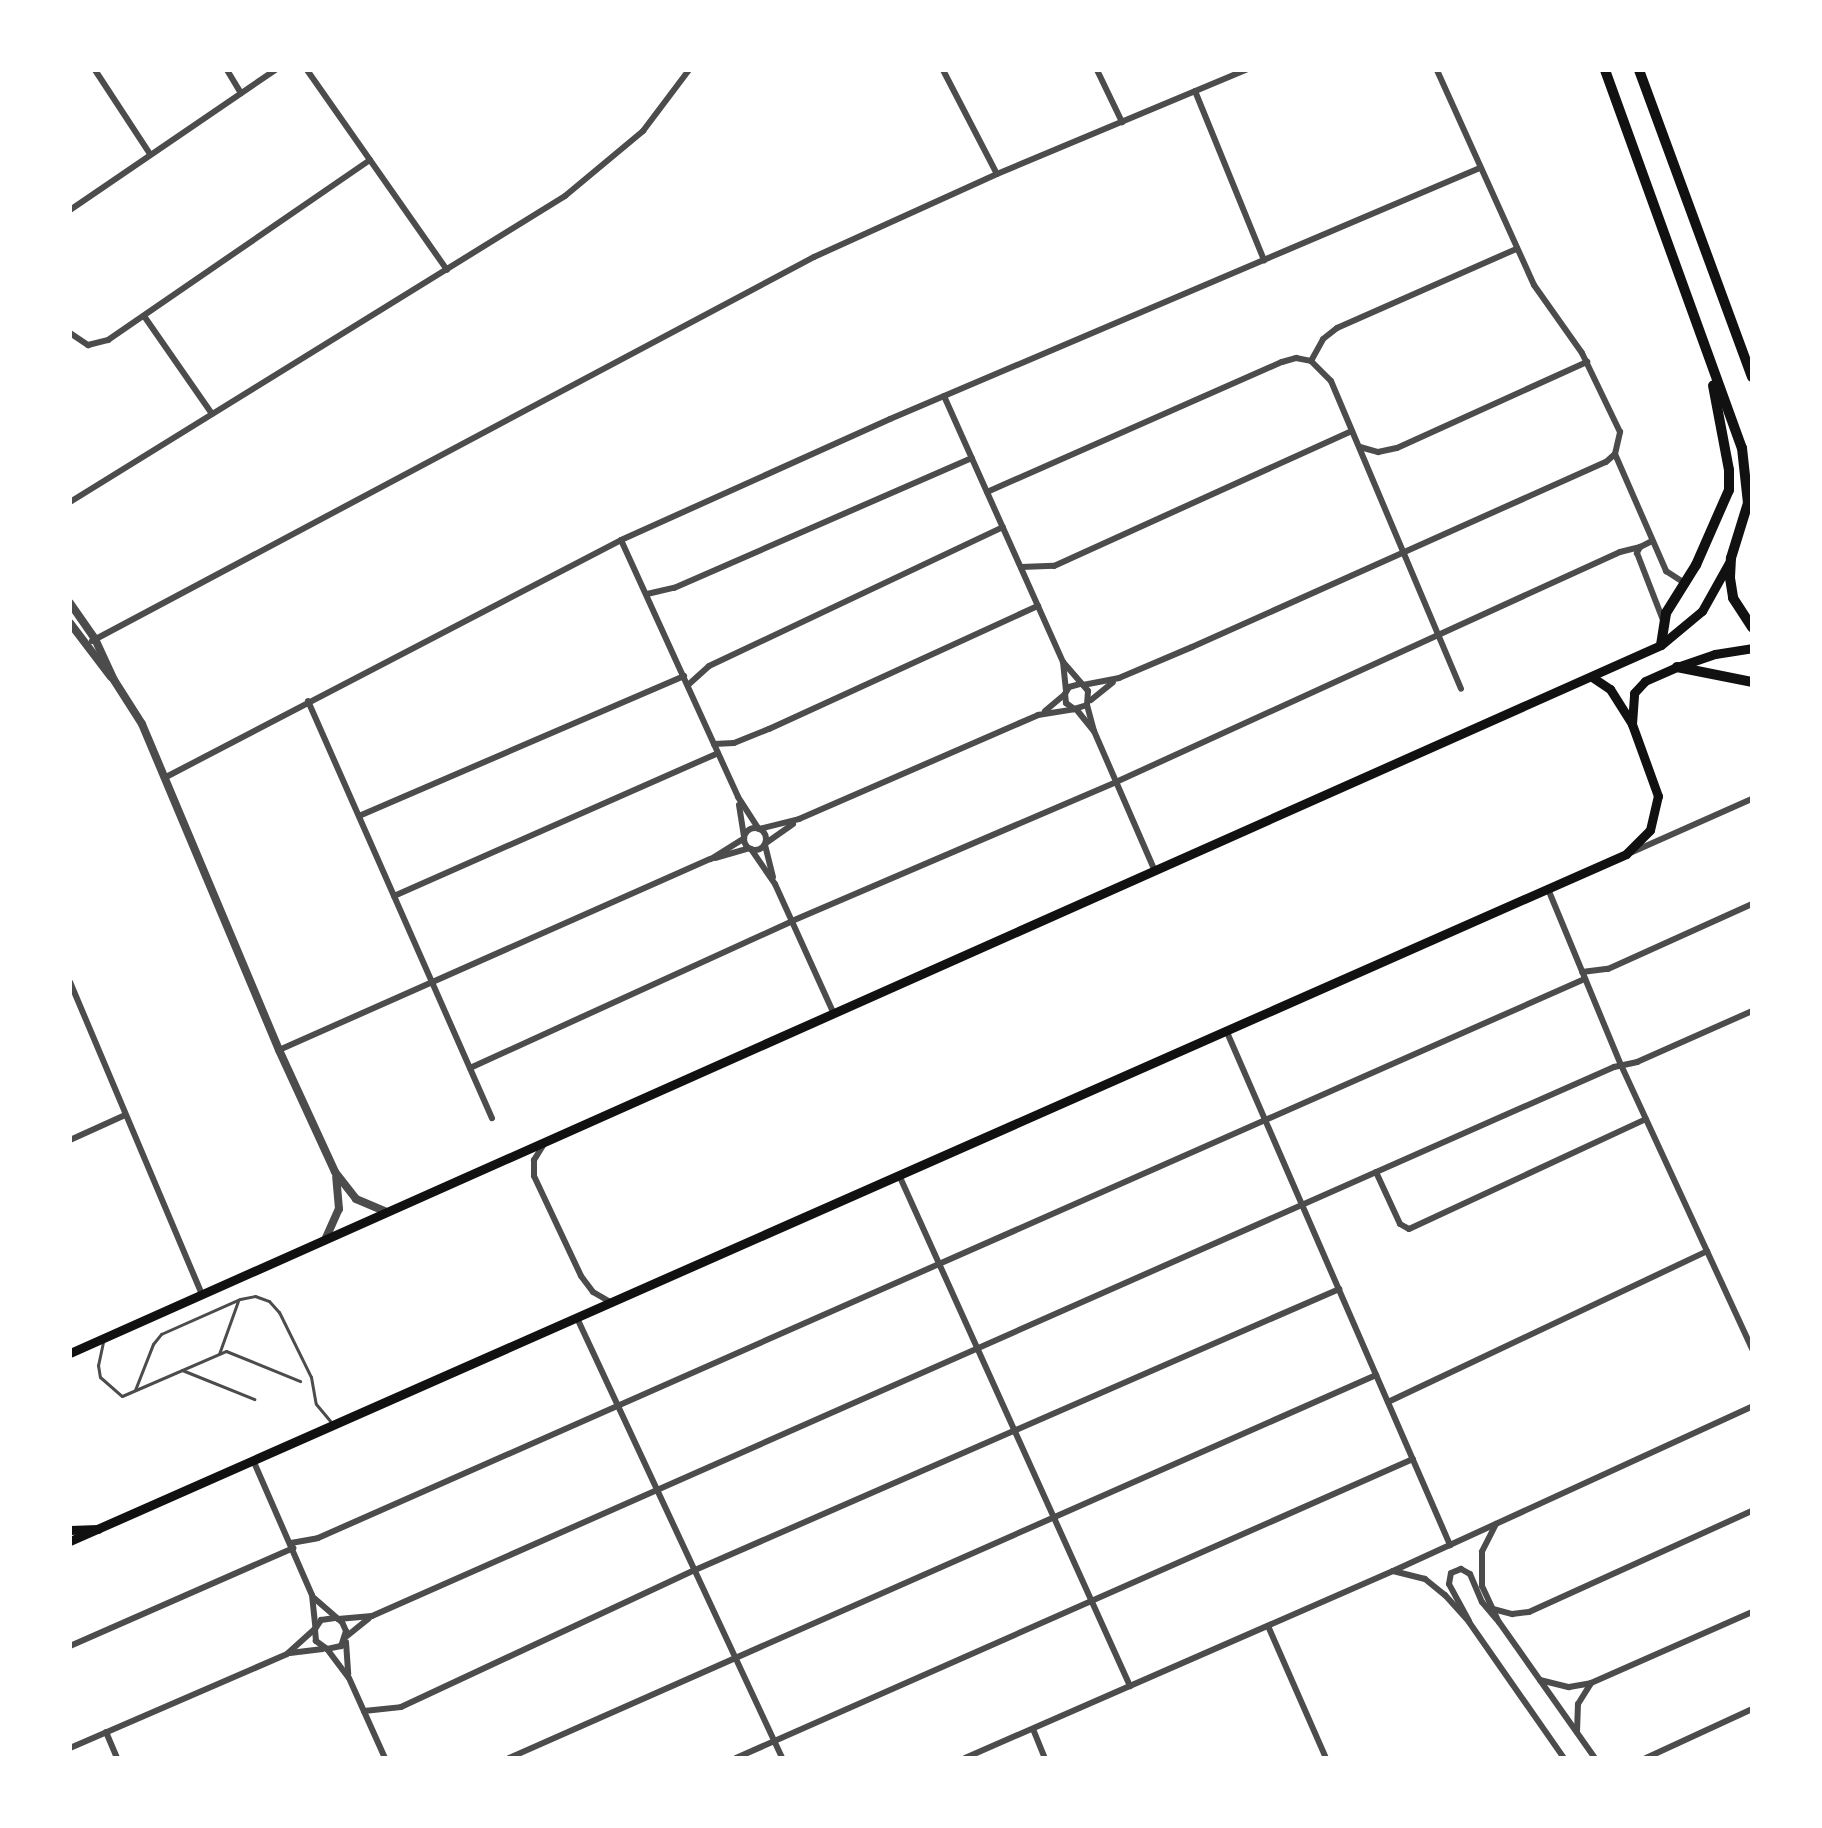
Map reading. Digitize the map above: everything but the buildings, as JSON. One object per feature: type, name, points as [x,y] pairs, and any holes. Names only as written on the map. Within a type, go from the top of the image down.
[{"type":"main road","points":[[70,1353],[1592,677],[1661,645],[1702,611],[1739,539],[1748,503],[1747,466],[1605,70]]},
{"type":"main road","points":[[1642,73],[1752,375]]},
{"type":"main road","points":[[1661,645],[1663,620],[1686,584],[1729,490],[1729,470],[1710,367]]},
{"type":"main road","points":[[1739,539],[1752,525]]},
{"type":"main road","points":[[1731,558],[1733,598],[1751,626]]},
{"type":"main road","points":[[1632,724],[1631,701],[1639,686],[1677,667],[1715,654],[1752,648]]},
{"type":"main road","points":[[1677,667],[1752,682]]},
{"type":"main road","points":[[70,1541],[1626,854],[1650,830],[1658,796],[1632,724],[1610,689],[1592,677]]},
{"type":"main road","points":[[70,1530],[98,1529]]},
{"type":"street","points":[[95,70],[150,154]]},
{"type":"street","points":[[227,70],[241,93]]},
{"type":"street","points":[[70,210],[275,70]]},
{"type":"street","points":[[307,70],[447,270]]},
{"type":"street","points":[[70,502],[554,204],[622,151],[658,113],[689,70]]},
{"type":"street","points":[[943,70],[997,174]]},
{"type":"street","points":[[1097,70],[1122,122]]},
{"type":"street","points":[[86,644],[731,299],[870,230],[1246,70]]},
{"type":"street","points":[[1038,715],[1065,692],[1081,685],[1119,678],[1606,462],[1615,454],[1620,432],[1587,362],[1542,297],[1516,249],[1437,70]]},
{"type":"street","points":[[1195,91],[1264,260]]},
{"type":"street","points":[[70,333],[79,341],[99,344],[370,160]]},
{"type":"street","points":[[166,777],[621,540],[944,396],[1480,168]]},
{"type":"street","points":[[1311,361],[1323,339],[1337,328],[1516,249]]},
{"type":"street","points":[[144,316],[212,414]]},
{"type":"street","points":[[987,492],[1282,362],[1296,358],[1311,361],[1331,381],[1461,689]]},
{"type":"street","points":[[1360,447],[1378,452],[1397,448],[1587,362]]},
{"type":"street","points":[[944,396],[1063,662],[1088,691],[1094,731],[1155,871]]},
{"type":"street","points":[[1020,567],[1054,566],[1352,431]]},
{"type":"street","points":[[1615,454],[1669,574],[1686,584]]},
{"type":"street","points":[[647,594],[674,588],[972,458]]},
{"type":"street","points":[[688,685],[709,666],[1003,527]]},
{"type":"street","points":[[621,540],[738,797],[765,833],[775,884]]},
{"type":"street","points":[[470,1068],[792,921],[1116,782],[1615,554],[1652,541]]},
{"type":"street","points":[[1640,547],[1638,556],[1663,620]]},
{"type":"street","points":[[70,603],[95,639],[114,680]]},
{"type":"street","points":[[714,744],[734,743],[769,729],[1038,606]]},
{"type":"street","points":[[70,623],[114,680],[142,724],[279,1050],[335,1172],[356,1199],[387,1212]]},
{"type":"street","points":[[1063,662],[1066,703],[1094,731]]},
{"type":"street","points":[[359,816],[684,676]]},
{"type":"street","points":[[711,859],[744,837],[749,829],[799,819],[1038,715],[1088,704],[1119,678]]},
{"type":"street","points":[[308,701],[492,1118]]},
{"type":"street","points":[[394,896],[718,753]]},
{"type":"street","points":[[738,797],[744,837],[775,884],[834,1014]]},
{"type":"street","points":[[1626,854],[1752,799]]},
{"type":"street","points":[[279,1050],[711,859],[766,844],[799,819]]},
{"type":"street","points":[[1548,889],[1621,1065],[1752,1349]]},
{"type":"street","points":[[70,1646],[1584,975],[1608,969],[1752,904]]},
{"type":"street","points":[[70,982],[202,1294]]},
{"type":"street","points":[[70,1748],[287,1654],[337,1649],[346,1637],[372,1616],[658,1487],[1621,1065],[1637,1062],[1752,1011]]},
{"type":"street","points":[[1226,1030],[1450,1545]]},
{"type":"street","points":[[70,1140],[125,1115]]},
{"type":"street","points":[[1376,1172],[1400,1224],[1409,1229],[1646,1119]]},
{"type":"street","points":[[546,1141],[534,1160],[534,1176],[581,1276],[593,1292],[611,1302]]},
{"type":"street","points":[[325,1240],[339,1209],[335,1172]]},
{"type":"street","points":[[899,1175],[979,1346],[1130,1686]]},
{"type":"street","points":[[1388,1402],[1707,1251]]},
{"type":"street","points":[[364,1711],[401,1707],[695,1570],[1339,1289]]},
{"type":"street","points":[[577,1318],[782,1758]]},
{"type":"street","points":[[509,1758],[1376,1375]]},
{"type":"street","points":[[965,1758],[1393,1571],[1752,1407]]},
{"type":"street","points":[[736,1758],[1413,1459]]},
{"type":"street","points":[[253,1460],[312,1595],[316,1641],[349,1678],[385,1758]]},
{"type":"street","points":[[1493,1609],[1512,1614],[1529,1612],[1752,1511]]},
{"type":"street","points":[[1496,1524],[1480,1564],[1482,1586],[1499,1622]]},
{"type":"street","points":[[1564,1758],[1469,1622],[1449,1584],[1451,1573],[1461,1569],[1470,1574],[1482,1602],[1595,1758]]},
{"type":"street","points":[[1393,1571],[1433,1584],[1469,1622]]},
{"type":"street","points":[[312,1595],[345,1626],[349,1678]]},
{"type":"street","points":[[1540,1680],[1562,1686],[1591,1683],[1752,1612]]},
{"type":"street","points":[[287,1654],[326,1618],[372,1616]]},
{"type":"street","points":[[1268,1626],[1326,1758]]},
{"type":"street","points":[[1577,1734],[1577,1710],[1591,1683]]},
{"type":"street","points":[[1646,1758],[1752,1709]]},
{"type":"street","points":[[1033,1729],[1045,1758]]},
{"type":"street","points":[[106,1732],[117,1758]]},
{"type":"lane","points":[[135,1390],[153,1344],[161,1334],[238,1300],[255,1296],[275,1306],[311,1377],[316,1404],[334,1425]]},
{"type":"lane","points":[[219,1354],[238,1300]]},
{"type":"lane","points":[[104,1338],[98,1365],[100,1377],[122,1396],[226,1351],[300,1381]]},
{"type":"lane","points":[[182,1370],[254,1399]]}]
